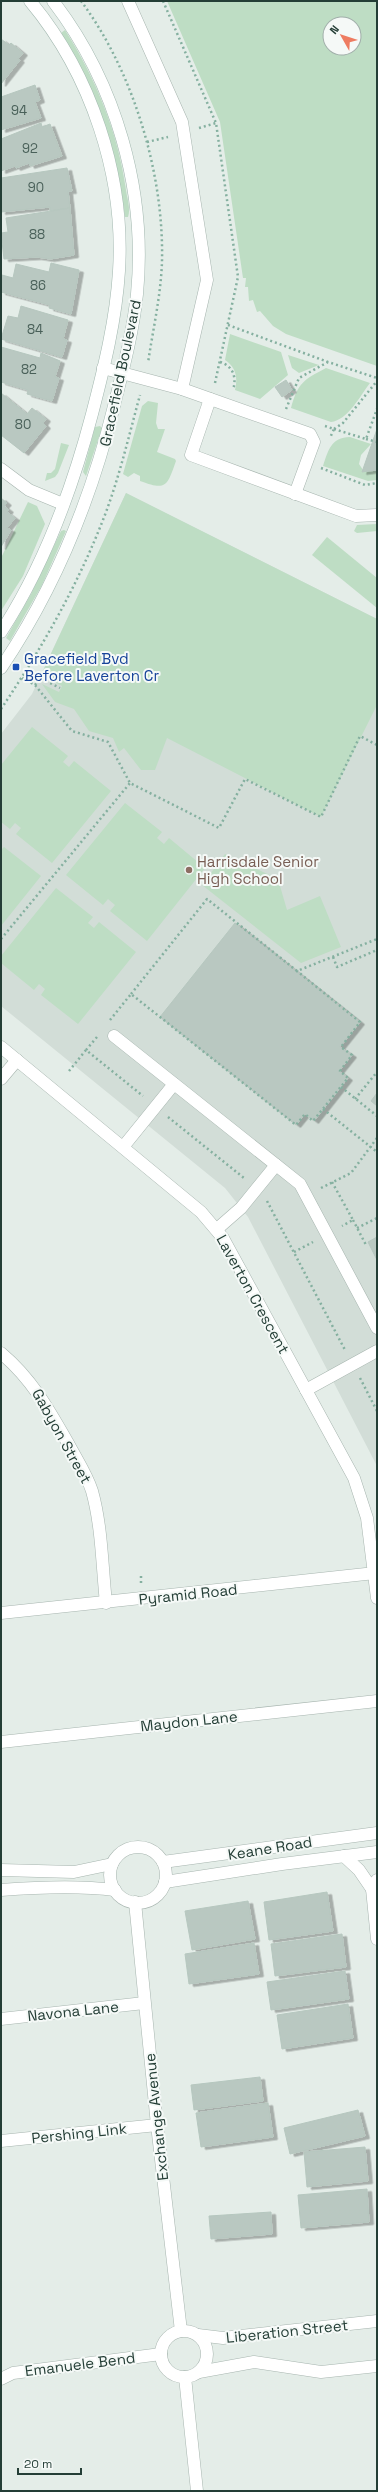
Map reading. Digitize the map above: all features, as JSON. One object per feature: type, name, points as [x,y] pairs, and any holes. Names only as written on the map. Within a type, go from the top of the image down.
[{"type":"street","name":"Gracefield Boulevard","points":[[1,632],[29,583],[48,543],[87,433],[114,315],[119,271],[117,214],[112,177],[98,124],[83,86],[53,32],[30,1]]},
{"type":"street","name":"Gracefield Boulevard","points":[[1,668],[31,620],[68,547],[99,462],[122,373],[138,286],[138,232],[131,175],[120,128],[104,86],[84,46],[54,1]]},
{"type":"street","points":[[128,1],[182,122],[207,280],[182,389]]},
{"type":"street","points":[[103,368],[182,389],[310,434],[314,442],[295,494]]},
{"type":"street","points":[[210,399],[191,455],[356,516],[377,515]]},
{"type":"street","points":[[1,469],[29,490],[63,504]]},
{"type":"street","points":[[114,1036],[300,1184],[377,1328]]},
{"type":"street","name":"Laverton Crescent","points":[[1,1047],[201,1212],[217,1229],[230,1249],[359,1491],[367,1518],[377,1598]]},
{"type":"street","points":[[1,1080],[17,1060]]},
{"type":"street","points":[[123,1147],[174,1084]]},
{"type":"street","points":[[217,1229],[241,1208],[276,1165]]},
{"type":"street","points":[[306,1390],[377,1351]]},
{"type":"street","name":"Gabyon Street","points":[[1,1353],[15,1365],[40,1394],[84,1472],[92,1490],[96,1510],[106,1603]]},
{"type":"street","name":"Pyramid Road","points":[[1,1613],[106,1603],[374,1573]]},
{"type":"street","name":"Maydon Lane","points":[[1,1742],[377,1701]]},
{"type":"street","name":"Keane Road","points":[[163,1862],[377,1833]]},
{"type":"street","points":[[134,1846],[152,1850],[163,1862],[166,1872],[165,1882],[153,1898],[135,1902],[122,1898],[114,1890],[110,1880],[112,1864],[123,1850],[134,1846]]},
{"type":"street","name":"Keane Road","points":[[165,1882],[377,1852]]},
{"type":"street","points":[[344,1856],[374,1884],[377,1939]]},
{"type":"street","points":[[1,1870],[74,1872],[112,1864]]},
{"type":"street","points":[[1,1890],[27,1888],[95,1888],[114,1890]]},
{"type":"street","name":"Exchange Avenue","points":[[135,1902],[144,2003],[181,2331]]},
{"type":"street","name":"Navona Lane","points":[[1,2019],[144,2003]]},
{"type":"street","name":"Pershing Link","points":[[1,2141],[157,2124]]},
{"type":"street","name":"Liberation Street","points":[[198,2335],[223,2338],[377,2321]]},
{"type":"street","points":[[181,2331],[190,2331],[198,2335],[204,2341],[208,2351],[207,2360],[199,2372],[185,2377],[179,2377],[168,2371],[161,2354],[161,2348],[168,2337],[181,2331]]},
{"type":"street","name":"Emanuele Bend","points":[[1,2379],[13,2373],[161,2354]]},
{"type":"street","name":"Liberation Street","points":[[199,2372],[254,2362],[321,2372],[377,2366]]},
{"type":"street","points":[[185,2377],[197,2491]]},
{"type":"path","points":[[163,1],[216,123],[238,277],[215,385],[209,383]]},
{"type":"path","points":[[196,129],[216,123]]},
{"type":"path","points":[[147,142],[173,135]]},
{"type":"path","points":[[228,325],[377,379],[342,423],[334,429],[377,442]]},
{"type":"path","points":[[220,362],[228,365],[233,371],[235,381],[232,392]]},
{"type":"path","points":[[286,411],[299,378],[328,362]]},
{"type":"path","points":[[366,439],[377,409]]},
{"type":"path","points":[[319,468],[365,485],[377,483]]},
{"type":"path","points":[[22,678],[35,685],[72,731],[108,742],[130,783],[219,828],[245,779],[321,817],[360,736],[377,745]]},
{"type":"path","points":[[35,685],[40,678],[60,688]]},
{"type":"path","points":[[1,939],[130,783]]},
{"type":"path","points":[[108,1023],[131,994],[207,899],[360,1022],[341,1046],[352,1055],[340,1071],[348,1078],[314,1121],[305,1114],[296,1125],[131,994]]},
{"type":"path","points":[[297,972],[377,939]]},
{"type":"path","points":[[333,957],[337,967],[377,950]]},
{"type":"path","points":[[86,1050],[99,1034]]},
{"type":"path","points":[[356,1099],[377,1072]]},
{"type":"path","points":[[341,1087],[377,1116]]},
{"type":"path","points":[[323,1110],[377,1152]]},
{"type":"path","points":[[307,1196],[351,1173],[377,1138]]},
{"type":"path","points":[[357,1228],[377,1218]]},
{"type":"path","points":[[352,1220],[366,1245]]},
{"type":"shaded area","name":"Harrisdale Senior High School","points":[[126,493],[377,619],[377,1466],[248,1217],[225,1188],[1,1006],[1,734],[32,694]]},
{"type":"green space","points":[[167,1],[377,1],[377,366],[286,334],[273,326],[260,311],[257,312],[253,300],[249,301],[248,287],[245,287],[246,278],[243,278],[220,122]]},
{"type":"green space","points":[[65,30],[96,87],[111,127],[122,168],[129,207],[128,217],[125,217],[116,168],[103,122],[84,77],[61,33]]},
{"type":"green space","points":[[230,334],[281,352],[288,375],[260,399],[235,390],[236,377],[234,369],[225,360]]},
{"type":"green space","points":[[288,355],[319,365],[299,373],[292,368]]},
{"type":"green space","points":[[326,368],[370,383],[358,401],[343,417],[331,422],[291,408],[296,393],[302,383]]},
{"type":"green space","points":[[148,401],[158,403],[156,423],[158,429],[165,429],[157,452],[175,459],[176,461],[168,481],[161,486],[140,481],[140,476],[134,473],[128,477],[123,474],[142,406]]},
{"type":"green space","points":[[100,426],[102,428],[86,476],[83,472],[95,427]]},
{"type":"green space","points":[[350,437],[371,444],[361,455],[359,464],[363,470],[377,471],[377,480],[368,481],[323,466],[329,450],[334,442],[338,439]]},
{"type":"green space","points":[[61,443],[69,445],[58,473],[55,477],[45,481],[47,473],[51,473],[55,469]]},
{"type":"green space","points":[[126,493],[377,619],[377,705],[321,817],[167,738],[155,770],[141,770],[124,748],[119,752],[113,738],[89,731],[74,709],[55,702],[42,684],[59,692],[62,686],[41,675]]},
{"type":"green space","points":[[28,502],[37,506],[45,524],[23,576],[1,611],[1,558]]},
{"type":"green space","points":[[377,524],[377,531],[357,533],[354,531],[357,525]]},
{"type":"green space","points":[[61,531],[66,531],[42,585],[10,641],[6,638],[31,594]]},
{"type":"green space","points":[[327,537],[377,578],[377,608],[312,555]]},
{"type":"green space","points":[[32,727],[68,756],[63,762],[69,767],[74,761],[111,791],[52,863],[16,834],[21,828],[15,823],[10,829],[1,822],[1,765]]},
{"type":"green space","points":[[125,803],[162,832],[157,838],[164,844],[169,838],[205,868],[147,941],[110,911],[115,905],[108,899],[103,905],[66,875]]},
{"type":"green space","points":[[4,847],[41,876],[1,926],[1,850]]},
{"type":"green space","points":[[225,854],[278,879],[287,910],[320,896],[341,947],[301,963],[202,885]]},
{"type":"green space","points":[[56,888],[93,917],[88,923],[94,928],[99,922],[136,952],[78,1024],[41,995],[45,989],[39,984],[34,990],[1,963],[1,956]]},
{"type":"building","points":[[1,39],[9,45],[11,43],[23,53],[18,59],[20,60],[1,84]]},
{"type":"building","points":[[35,85],[40,100],[35,102],[41,118],[1,130],[1,97]]},
{"type":"building","points":[[41,123],[42,127],[50,124],[62,156],[30,166],[29,163],[16,168],[15,166],[1,171],[1,139]]},
{"type":"building","points":[[67,168],[72,191],[68,191],[70,208],[50,211],[50,207],[1,212],[1,178]]},
{"type":"building","points":[[70,208],[74,255],[50,259],[37,257],[4,259],[1,233],[8,232],[6,218]]},
{"type":"building","points":[[51,263],[79,270],[71,314],[49,308],[50,305],[1,292],[2,275],[13,278],[16,264],[49,272]]},
{"type":"building","points":[[21,306],[68,320],[63,339],[67,340],[62,357],[1,339],[8,316],[18,318]]},
{"type":"building","points":[[1,347],[40,358],[41,353],[60,361],[55,377],[59,378],[52,401],[27,394],[28,390],[1,382]]},
{"type":"building","points":[[286,380],[292,390],[282,397],[275,387]]},
{"type":"building","points":[[1,393],[27,414],[32,408],[46,419],[43,423],[46,426],[24,453],[1,435]]},
{"type":"building","points":[[377,429],[377,470],[362,472]]},
{"type":"building","points":[[1,498],[7,503],[4,506],[9,510],[7,512],[15,518],[7,528],[11,530],[1,547]]},
{"type":"building","points":[[235,923],[360,1022],[340,1047],[352,1055],[339,1071],[348,1078],[314,1121],[305,1114],[296,1125],[160,1017]]},
{"type":"building","points":[[377,1093],[377,1106],[371,1101]]},
{"type":"building","points":[[377,1237],[377,1260],[368,1242]]},
{"type":"building","points":[[327,1892],[333,1931],[269,1940],[264,1902]]},
{"type":"building","points":[[248,1901],[255,1939],[192,1950],[185,1911]]},
{"type":"building","points":[[342,1934],[346,1967],[275,1976],[271,1944]]},
{"type":"building","points":[[254,1943],[259,1974],[189,1984],[185,1954]]},
{"type":"building","points":[[345,1971],[349,1999],[271,2010],[267,1982]]},
{"type":"building","points":[[348,2004],[353,2038],[282,2049],[277,2015]]},
{"type":"building","points":[[260,2077],[263,2101],[194,2110],[191,2085]]},
{"type":"building","points":[[268,2103],[273,2137],[201,2147],[196,2113]]},
{"type":"building","points":[[358,2110],[365,2136],[290,2154],[284,2128]]},
{"type":"building","points":[[365,2147],[368,2181],[307,2187],[304,2152]]},
{"type":"building","points":[[367,2189],[369,2222],[301,2228],[298,2195]]},
{"type":"building","points":[[271,2212],[272,2234],[211,2239],[209,2216]]},
{"type":"place","name":"Gracefield Bvd Before Laverton Cr","points":[[16,667]]},
{"type":"place","name":"Harrisdale Senior High School","points":[[189,870]]}]
